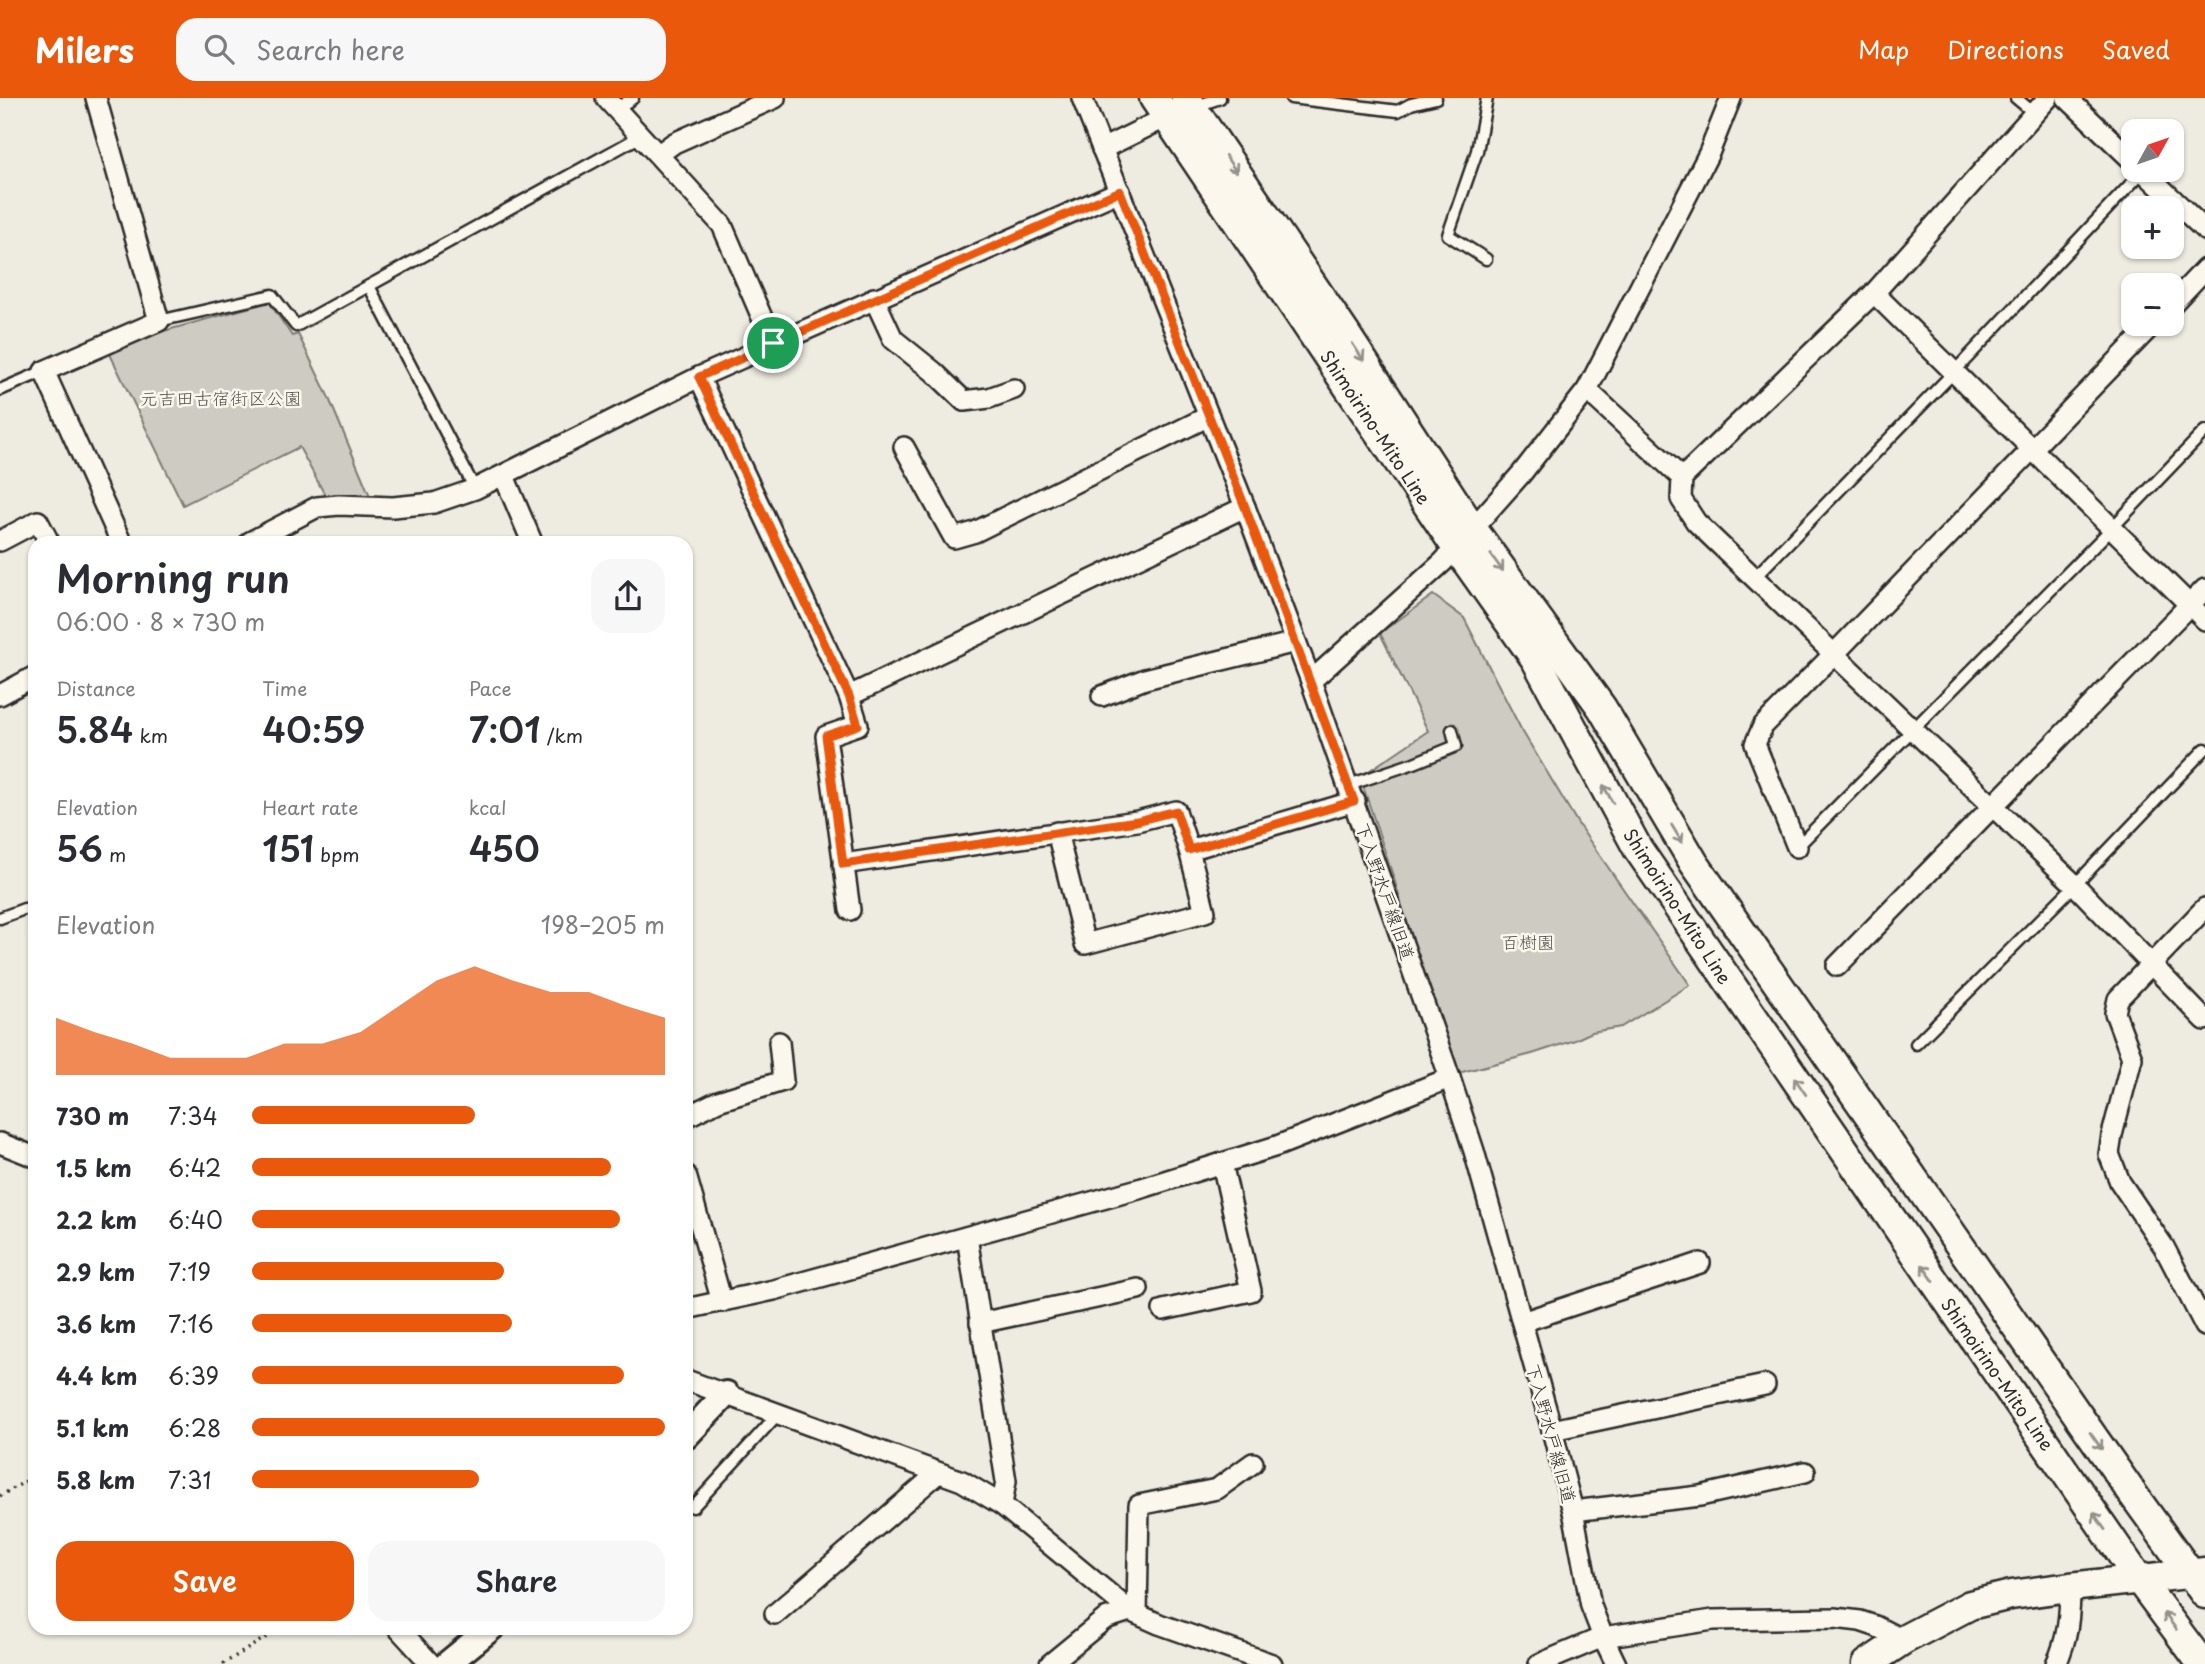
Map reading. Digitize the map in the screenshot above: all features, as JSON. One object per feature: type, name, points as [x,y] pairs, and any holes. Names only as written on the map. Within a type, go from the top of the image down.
[{"type":"main road","name":"Shimoirino-Mito Line","points":[[1175,105],[1345,332],[1535,660],[1637,849],[2138,1578],[2202,1664]]},
{"type":"main road","name":"Shimoirino-Mito Line","points":[[1464,537],[1602,708],[1694,863],[2109,1461],[2200,1580]]},
{"type":"main road","points":[[1867,1664],[1903,1640],[1970,1605],[2011,1595],[2138,1578],[2200,1580]]},
{"type":"street","points":[[96,98],[159,321],[44,371],[118,536]]},
{"type":"street","points":[[659,155],[674,143],[775,98]]},
{"type":"street","name":"下入野水戸線旧道","points":[[1082,98],[1245,507],[1311,681],[1450,1078],[1474,1152],[1552,1430],[1573,1511],[1590,1601],[1616,1664]]},
{"type":"street","points":[[1311,681],[1436,569],[1522,473],[1587,390],[1709,153],[1731,98]]},
{"type":"street","points":[[2048,98],[1874,293],[1682,478],[1681,499],[1696,522],[2075,885],[2205,1020]]},
{"type":"street","points":[[2067,98],[2121,149]]},
{"type":"street","points":[[611,103],[722,225],[773,343]]},
{"type":"street","points":[[1102,149],[1175,105]]},
{"type":"street","points":[[2155,182],[2205,230]]},
{"type":"street","points":[[266,536],[317,507],[393,507],[434,503],[475,489],[699,377],[1120,191]]},
{"type":"street","points":[[2184,291],[2205,269]]},
{"type":"street","points":[[1874,293],[2205,620]]},
{"type":"street","points":[[874,298],[893,339],[934,372],[964,401],[1014,389]]},
{"type":"street","points":[[1797,848],[1755,744],[1763,726],[2141,336]]},
{"type":"street","points":[[699,377],[849,696],[858,725],[826,736],[850,911]]},
{"type":"street","points":[[1587,390],[1682,478]]},
{"type":"street","points":[[904,447],[954,538],[975,532],[1209,416]]},
{"type":"street","points":[[504,476],[529,536]]},
{"type":"street","points":[[849,696],[1245,507]]},
{"type":"street","points":[[0,541],[38,521],[46,536]]},
{"type":"street","points":[[1837,966],[2205,589]]},
{"type":"street","points":[[1102,696],[1145,679],[1296,642]]},
{"type":"street","points":[[1,694],[28,680]]},
{"type":"street","points":[[1189,850],[1352,793]]},
{"type":"street","points":[[843,864],[1056,832],[1137,821],[1176,811],[1205,912],[1086,944],[1056,832]]},
{"type":"street","points":[[2205,908],[2118,999],[2115,1013],[2132,1058],[2109,1154],[2120,1182],[2164,1247],[2205,1326]]},
{"type":"street","points":[[693,1113],[718,1101],[783,1081],[779,1042]]},
{"type":"street","points":[[693,1307],[774,1290],[1222,1163],[1277,1146],[1450,1078]]},
{"type":"street","points":[[0,1143],[28,1154]]},
{"type":"street","points":[[1163,1310],[1251,1291],[1222,1163]]},
{"type":"street","points":[[693,1204],[722,1301]]},
{"type":"street","points":[[967,1237],[1006,1481],[1002,1505]]},
{"type":"street","points":[[1522,1322],[1700,1263]]},
{"type":"street","points":[[980,1323],[1138,1289]]},
{"type":"street","points":[[693,1382],[962,1481],[1002,1505],[1133,1613],[1272,1664]]},
{"type":"street","points":[[1552,1430],[1765,1385]]},
{"type":"street","points":[[693,1429],[726,1394]]},
{"type":"street","points":[[1133,1613],[1139,1506],[1217,1489],[1253,1462]]},
{"type":"street","points":[[1573,1511],[1700,1496],[1805,1472]]},
{"type":"street","points":[[775,1614],[938,1474]]},
{"type":"street","points":[[2056,1664],[2070,1620],[2070,1587]]},
{"type":"street","points":[[1050,1664],[1105,1619],[1133,1613]]},
{"type":"street","points":[[1539,1664],[1603,1637],[1713,1620],[1835,1618],[1860,1621],[1903,1640]]},
{"type":"street","points":[[404,1635],[430,1664]]},
{"type":"street","points":[[447,1664],[482,1635]]},
{"type":"lane","points":[[611,103],[633,98]]},
{"type":"lane","points":[[1175,105],[1220,98]]},
{"type":"lane","points":[[1290,98],[1398,111],[1411,104],[1436,98]]},
{"type":"lane","points":[[1486,259],[1448,235],[1477,151],[1488,98]]},
{"type":"lane","points":[[2017,98],[2034,113]]},
{"type":"lane","points":[[159,321],[272,295],[296,326],[641,136]]},
{"type":"lane","points":[[1754,578],[1953,373],[2126,182]]},
{"type":"lane","points":[[369,286],[475,489]]},
{"type":"lane","points":[[0,390],[44,371]]},
{"type":"lane","points":[[1797,848],[2205,431]]},
{"type":"lane","points":[[1352,793],[1456,746],[1452,730]]},
{"type":"lane","points":[[1916,1044],[2075,885],[2205,749]]},
{"type":"lane","points":[[0,918],[28,909]]},
{"type":"lane","points":[[693,1507],[779,1413]]},
{"type":"path","points":[[0,1496],[28,1480]]},
{"type":"path","points":[[223,1664],[270,1635]]},
{"type":"green space","name":"元吉田古宿街区公園","points":[[269,302],[292,336],[298,334],[328,396],[370,496],[325,495],[299,447],[183,505],[108,350],[164,331]]},
{"type":"green space","name":"百樹園","points":[[1433,595],[1464,618],[1521,729],[1580,827],[1690,985],[1621,1027],[1592,1032],[1532,1054],[1458,1073],[1419,964],[1360,777],[1428,731],[1380,633]]},
{"type":"route","points":[[1120,191],[1245,507],[1354,801],[1189,850],[1176,811],[1137,821],[843,864],[826,736],[858,725],[849,696],[699,377],[773,343],[1120,191]]}]
